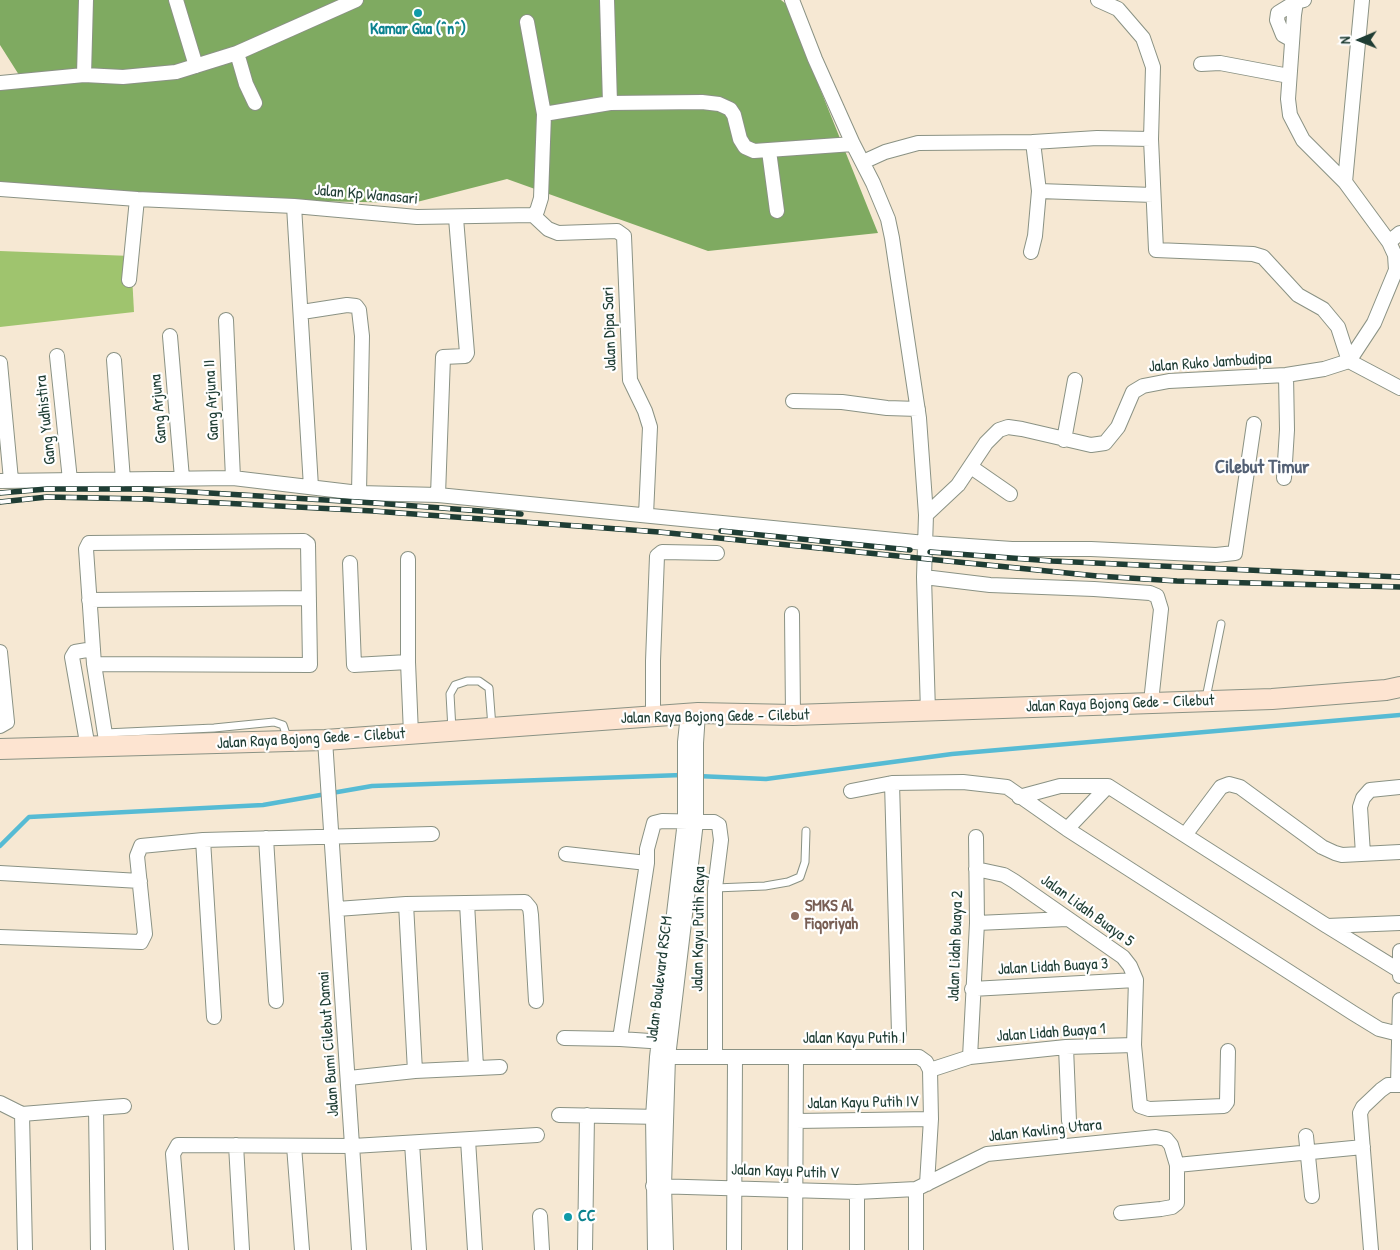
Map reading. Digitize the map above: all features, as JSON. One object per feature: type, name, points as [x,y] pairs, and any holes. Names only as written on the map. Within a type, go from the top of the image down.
[{"type":"main road","name":"Jalan Raya Bojong Gede - Cilebut","points":[[0,749],[160,737],[214,736],[288,741],[325,740],[693,714],[793,715],[928,712],[1281,698],[1400,687]]},
{"type":"street","points":[[84,75],[86,0]]},
{"type":"street","points":[[176,0],[196,66]]},
{"type":"street","points":[[0,83],[84,75],[152,75],[196,66],[237,53],[356,0]]},
{"type":"street","points":[[607,0],[610,103]]},
{"type":"street","points":[[792,0],[853,144],[881,202],[892,238],[918,409],[926,514],[924,577],[928,712]]},
{"type":"street","points":[[1098,0],[1118,9],[1143,38],[1153,66],[1151,139],[1156,250],[1253,254],[1263,257],[1298,295],[1323,309],[1338,327],[1349,360],[1400,388]]},
{"type":"street","points":[[1345,182],[1362,0]]},
{"type":"street","points":[[1300,1],[1292,40],[1289,76],[1288,99],[1294,127],[1303,140],[1345,182],[1395,237],[1396,282],[1374,323],[1349,360]]},
{"type":"street","points":[[527,22],[544,114],[541,198],[537,211],[533,215]]},
{"type":"street","points":[[237,53],[246,84],[255,103]]},
{"type":"street","points":[[1201,64],[1220,63],[1289,76]]},
{"type":"street","points":[[544,114],[610,103],[719,104],[730,109],[734,115],[740,139],[745,147],[754,151],[769,152],[853,144]]},
{"type":"street","points":[[863,162],[918,142],[1033,142],[1078,138],[1151,139]]},
{"type":"street","points":[[1030,252],[1035,236],[1038,191],[1033,142]]},
{"type":"street","points":[[769,152],[777,211]]},
{"type":"street","name":"Jalan Kp Wanasari","points":[[0,189],[137,199],[294,206],[369,214],[456,218],[533,215]]},
{"type":"street","points":[[1038,191],[1153,195]]},
{"type":"street","points":[[129,280],[137,199]]},
{"type":"street","points":[[294,206],[302,312],[311,486]]},
{"type":"street","name":"Jalan Dipa Sari","points":[[533,215],[548,229],[558,233],[618,231],[624,236],[630,380],[645,411],[650,427],[646,514]]},
{"type":"street","points":[[438,496],[443,358],[445,355],[465,356],[467,353],[456,218]]},
{"type":"street","points":[[302,312],[347,305],[356,306],[359,310],[362,336],[359,493]]},
{"type":"street","name":"Gang Arjuna II","points":[[226,320],[233,478]]},
{"type":"street","name":"Gang Arjuna","points":[[170,336],[182,478]]},
{"type":"street","name":"Gang Yudhistira","points":[[57,356],[70,480]]},
{"type":"street","points":[[114,360],[123,480]]},
{"type":"street","name":"Jalan Ruko Jambudipa","points":[[926,514],[958,486],[992,436],[999,430],[1008,427],[1091,445],[1105,443],[1118,427],[1123,410],[1133,392],[1143,386],[1169,381],[1286,375],[1324,369],[1349,360]]},
{"type":"street","points":[[0,364],[6,481],[233,478],[359,493],[438,496],[646,514],[925,543],[1012,549],[1091,549],[1176,555],[1235,554],[1254,424]]},
{"type":"street","points":[[1284,478],[1287,430],[1286,375]]},
{"type":"street","points":[[1064,440],[1075,380]]},
{"type":"street","points":[[793,401],[842,402],[918,409]]},
{"type":"street","points":[[970,467],[1010,494]]},
{"type":"street","points":[[94,664],[310,665],[309,546],[304,541],[92,542],[86,549],[89,600],[100,742]]},
{"type":"street","points":[[654,716],[652,661],[657,556],[662,552],[717,553]]},
{"type":"street","points":[[408,559],[408,662],[411,734]]},
{"type":"street","points":[[350,563],[354,665],[408,662]]},
{"type":"street","points":[[924,577],[990,585],[1094,589],[1150,593],[1157,596],[1161,609],[1151,702]]},
{"type":"street","points":[[89,600],[309,598]]},
{"type":"street","points":[[792,614],[793,715]]},
{"type":"street","points":[[93,649],[75,652],[72,657],[100,742]]},
{"type":"street","points":[[0,652],[6,722],[0,726]]},
{"type":"street","name":"Jalan Boulevard RSCM","points":[[655,1250],[659,1186],[662,1057],[691,821],[690,742],[693,714]]},
{"type":"street","name":"Jalan Bumi Cilebut Damai","points":[[325,740],[333,835],[359,1250]]},
{"type":"street","points":[[851,791],[892,783],[963,782],[1007,787],[1067,829],[1379,1029],[1399,1034]]},
{"type":"street","points":[[892,783],[899,1033]]},
{"type":"street","points":[[1185,834],[1222,787],[1229,784],[1240,787],[1322,847],[1342,855],[1400,852]]},
{"type":"street","points":[[1020,797],[1060,786],[1108,786],[1400,971]]},
{"type":"street","points":[[1067,829],[1108,786]]},
{"type":"street","points":[[1363,854],[1360,807],[1363,798],[1370,790],[1400,786]]},
{"type":"street","points":[[620,1039],[650,834],[654,823],[691,821]]},
{"type":"street","name":"Jalan Kayu Putih Raya","points":[[691,821],[714,822],[719,825],[721,840],[715,888],[715,1057]]},
{"type":"street","points":[[0,937],[141,942],[145,934],[138,856],[142,846],[202,840],[333,835],[432,834]]},
{"type":"street","name":"Jalan Lidah Buaya 2","points":[[970,1057],[972,989],[977,923],[976,837]]},
{"type":"street","points":[[266,838],[276,1001]]},
{"type":"street","points":[[202,840],[214,1017]]},
{"type":"street","points":[[566,854],[647,863]]},
{"type":"street","name":"Jalan Lidah Buaya 5","points":[[976,869],[1004,875],[1123,957],[1136,980]]},
{"type":"street","points":[[0,874],[140,882]]},
{"type":"street","points":[[337,909],[406,904],[525,902],[530,908],[536,1001]]},
{"type":"street","points":[[467,903],[476,1067]]},
{"type":"street","points":[[406,904],[415,1071]]},
{"type":"street","points":[[977,923],[1067,920]]},
{"type":"street","points":[[1327,926],[1400,924]]},
{"type":"street","points":[[1400,951],[1400,976]]},
{"type":"street","points":[[1136,980],[1134,1045],[1140,1106],[1149,1109],[1224,1106],[1227,1102],[1228,1051]]},
{"type":"street","name":"Jalan Lidah Buaya 3","points":[[972,989],[1136,980]]},
{"type":"street","points":[[1371,1250],[1360,1113],[1363,1107],[1381,1090],[1388,1086],[1399,1085],[1400,1000]]},
{"type":"street","points":[[564,1038],[664,1042]]},
{"type":"street","name":"Jalan Lidah Buaya 1","points":[[930,1070],[970,1057],[1066,1047],[1134,1045]]},
{"type":"street","points":[[1066,1047],[1069,1121]]},
{"type":"street","name":"Jalan Kayu Putih I","points":[[662,1057],[918,1056],[926,1062],[930,1070]]},
{"type":"street","points":[[795,1250],[796,1057]]},
{"type":"street","points":[[734,1250],[735,1058]]},
{"type":"street","points":[[349,1078],[415,1071],[500,1067]]},
{"type":"street","points":[[916,1250],[931,1119],[930,1070]]},
{"type":"street","points":[[0,1103],[22,1114],[124,1106]]},
{"type":"street","points":[[96,1108],[98,1250]]},
{"type":"street","points":[[22,1114],[25,1250]]},
{"type":"street","points":[[559,1115],[660,1117]]},
{"type":"street","points":[[585,1250],[587,1115]]},
{"type":"street","name":"Jalan Kayu Putih IV","points":[[796,1121],[931,1119]]},
{"type":"street","points":[[180,1250],[172,1154],[178,1145],[353,1146],[537,1135]]},
{"type":"street","points":[[1306,1136],[1312,1196]]},
{"type":"street","name":"Jalan Kavling Utara","points":[[922,1187],[960,1165],[986,1154],[1156,1137],[1166,1139],[1171,1145],[1177,1166]]},
{"type":"street","points":[[468,1140],[475,1250]]},
{"type":"street","points":[[412,1143],[419,1250]]},
{"type":"street","points":[[236,1145],[242,1250]]},
{"type":"street","points":[[294,1146],[302,1250]]},
{"type":"street","points":[[1121,1213],[1161,1209],[1172,1207],[1177,1203],[1177,1166],[1363,1147]]},
{"type":"street","name":"Jalan Boulevard RSCM","points":[[659,1186],[666,1250]]},
{"type":"street","name":"Jalan Kayu Putih V","points":[[659,1186],[857,1192],[922,1187]]},
{"type":"street","points":[[857,1192],[857,1250]]},
{"type":"street","points":[[540,1216],[542,1250]]},
{"type":"lane","points":[[1206,701],[1221,624]]},
{"type":"lane","points":[[452,731],[450,694],[455,686],[467,681],[479,681],[489,688],[492,727]]},
{"type":"lane","points":[[715,888],[765,886],[788,882],[800,877],[805,862],[806,831]]},
{"type":"green space","points":[[0,0],[781,0],[786,4],[878,233],[708,251],[507,179],[413,203],[203,199],[0,186],[0,90],[26,86],[0,45]]},
{"type":"green space","points":[[0,251],[131,256],[134,312],[0,327]]},
{"type":"waterway","points":[[697,776],[766,779],[952,754],[1400,715]]},
{"type":"waterway","points":[[0,846],[29,817],[263,805],[372,786],[682,775]]},
{"type":"railway","points":[[0,493],[47,489],[143,489],[521,514]]},
{"type":"railway","points":[[0,502],[47,497],[146,499],[373,511],[659,532],[1097,576],[1177,581],[1400,587]]},
{"type":"railway","points":[[721,531],[910,550]]},
{"type":"railway","points":[[930,552],[1052,561],[1400,577]]},
{"type":"place","name":"Kamar Gua (^n^)","points":[[418,13]]},
{"type":"place","name":"SMKS Al Fiqoriyah","points":[[795,916]]},
{"type":"place","name":"CC","points":[[568,1217]]},
{"type":"district","name":"Cilebut Timur","points":[[1262,468]]}]
